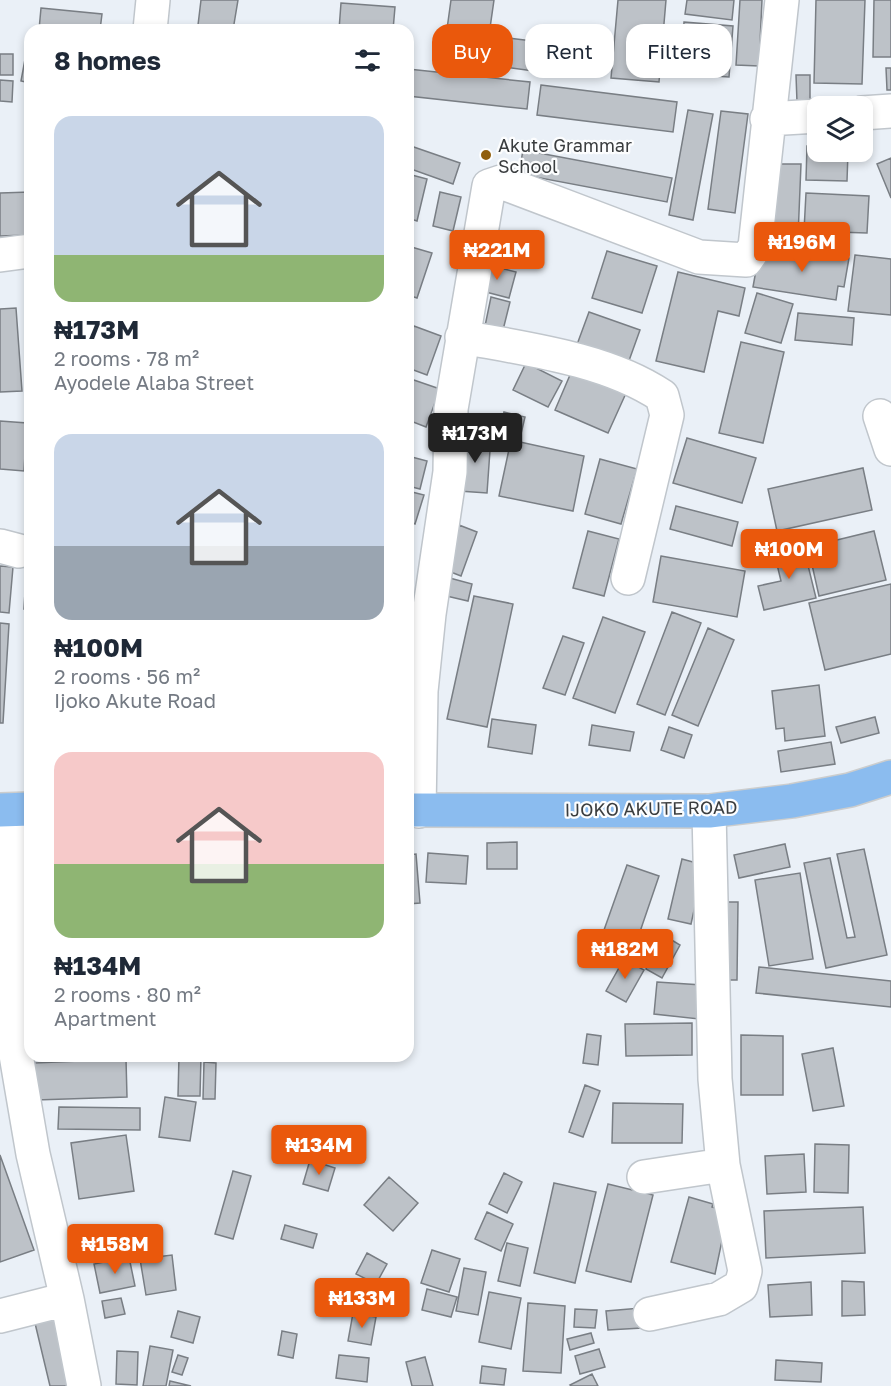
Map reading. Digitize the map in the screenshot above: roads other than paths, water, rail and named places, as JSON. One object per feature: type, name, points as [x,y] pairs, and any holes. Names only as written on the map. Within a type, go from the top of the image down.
[{"type":"main road","name":"IJOKO AKUTE ROAD","points":[[414,810],[709,811],[792,801],[850,790],[891,777]]},
{"type":"street","points":[[151,24],[153,0]]},
{"type":"street","points":[[414,797],[429,614],[450,472],[451,409],[489,186],[501,182],[699,257],[746,260],[755,247],[767,119],[782,0]]},
{"type":"street","points":[[873,112],[891,111]]},
{"type":"street","points":[[767,119],[807,117]]},
{"type":"street","points":[[0,255],[24,252]]},
{"type":"street","points":[[462,337],[559,356],[644,384],[662,396],[667,415],[628,578]]},
{"type":"street","points":[[880,416],[891,449]]},
{"type":"street","points":[[14,809],[7,1042],[68,1299],[84,1386]]},
{"type":"street","points":[[650,1314],[719,1299],[741,1286],[745,1271],[723,1165],[715,1079],[709,811]]},
{"type":"street","points":[[644,1177],[723,1165]]},
{"type":"street","points":[[0,1316],[68,1299]]},
{"type":"place","name":"Akute Grammar School","points":[[486,155]]}]
